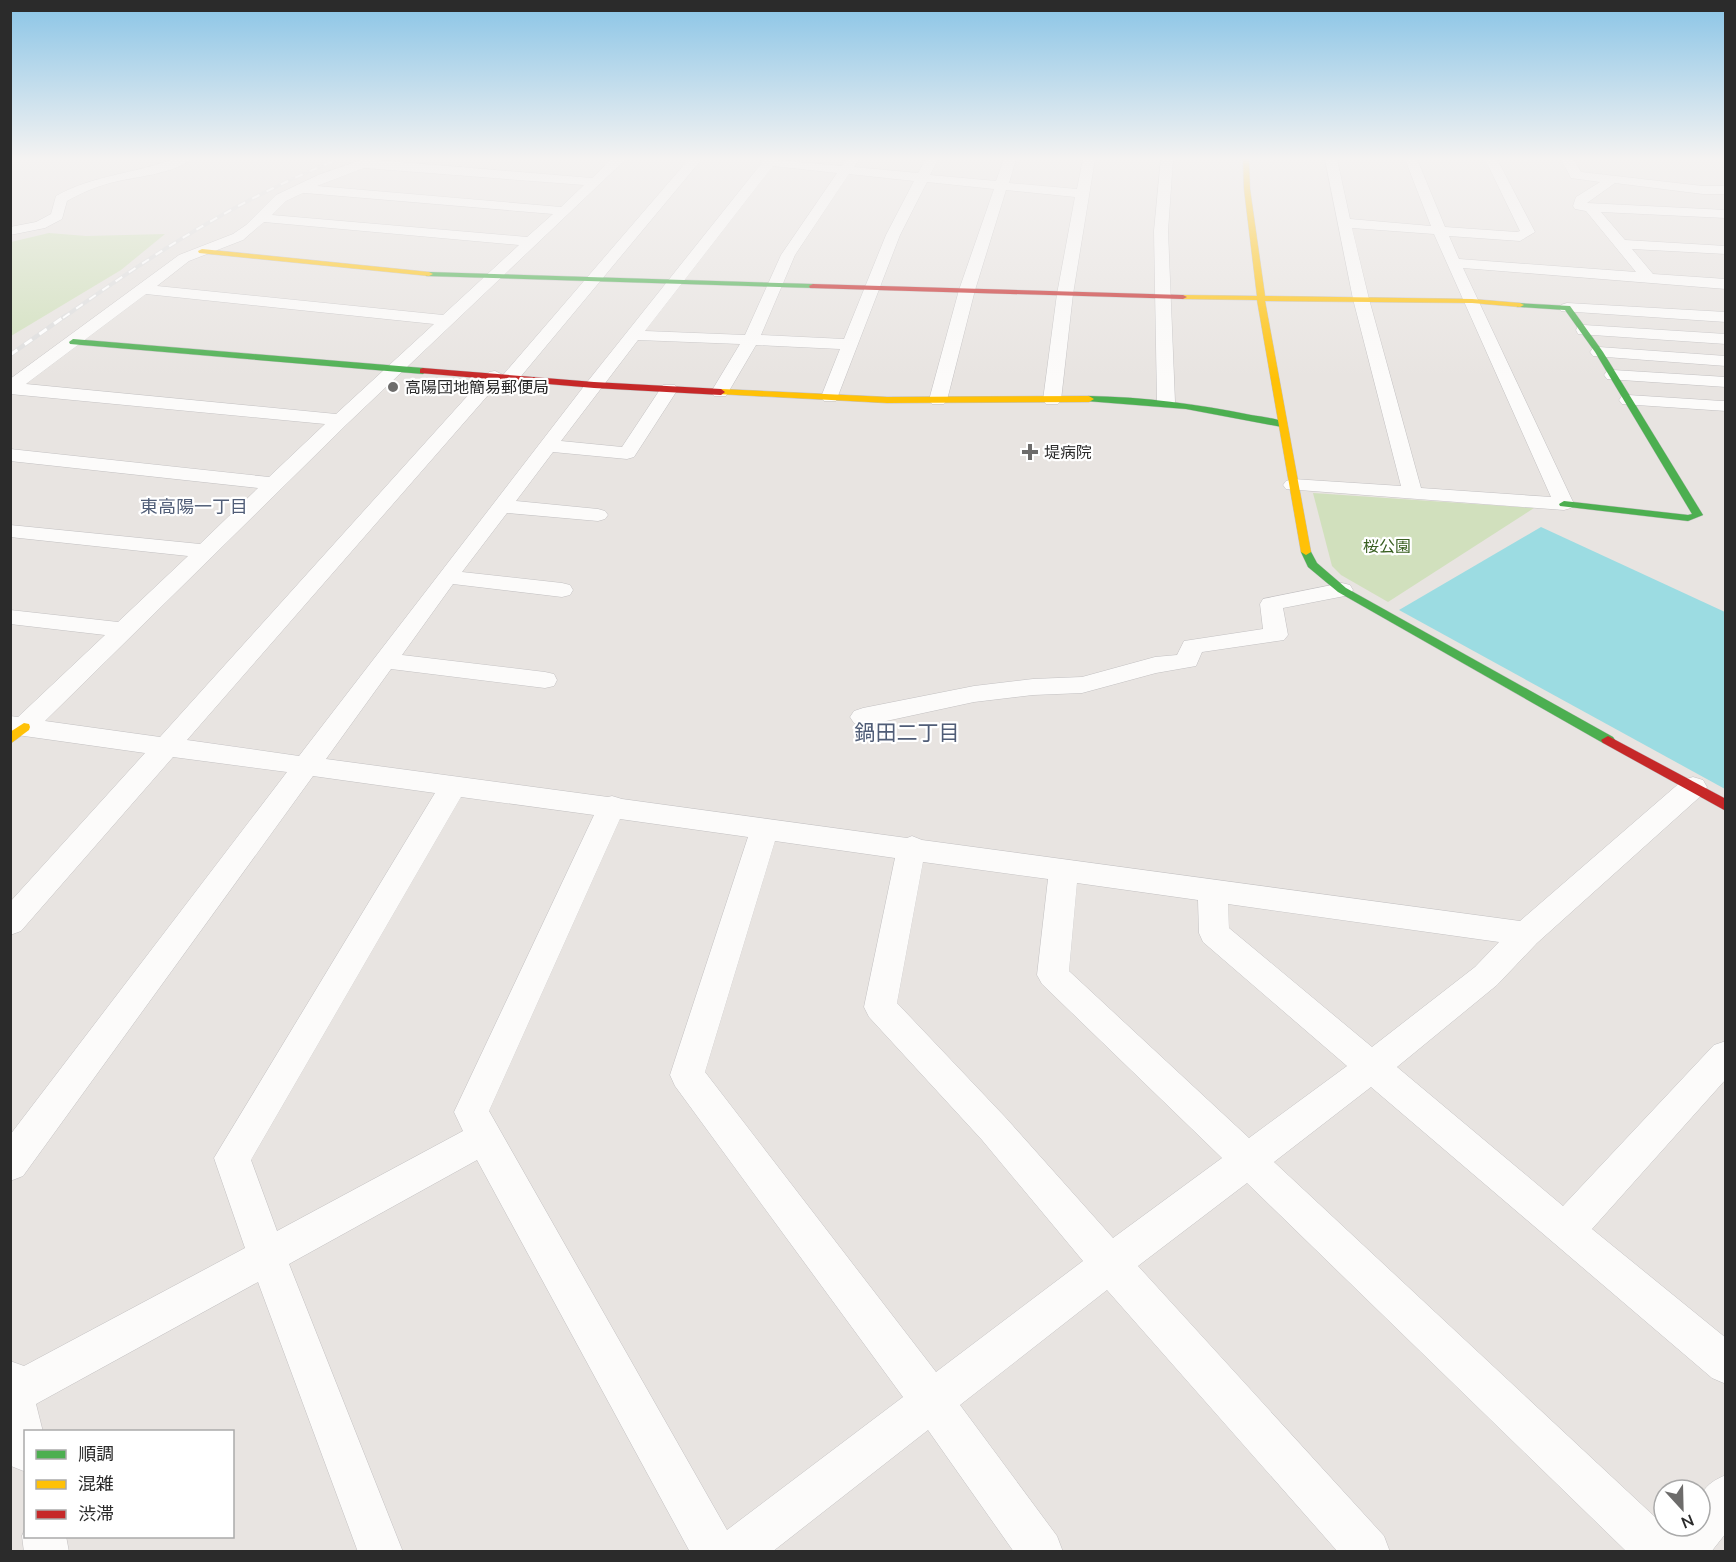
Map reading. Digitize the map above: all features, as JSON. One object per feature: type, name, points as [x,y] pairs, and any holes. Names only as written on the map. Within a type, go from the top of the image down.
[{"type":"street","points":[[11,389],[184,258],[238,237],[244,232]]},
{"type":"street","points":[[417,232],[530,242]]},
{"type":"street","points":[[15,730],[125,630],[340,420],[541,232]]},
{"type":"street","points":[[10,923],[503,376],[594,280],[635,232]]},
{"type":"street","points":[[10,1164],[387,661],[447,577],[594,384],[714,232]]},
{"type":"street","points":[[720,392],[751,340],[777,285],[788,255],[804,232]]},
{"type":"street","points":[[830,398],[895,232]]},
{"type":"street","points":[[938,400],[967,290],[986,232]]},
{"type":"street","points":[[1052,399],[1076,232]]},
{"type":"street","points":[[1161,232],[1166,402]]},
{"type":"street","points":[[1252,232],[1293,486],[1306,553],[1312,565],[1342,590],[1725,806]]},
{"type":"street","points":[[1346,232],[1361,299],[1413,494]]},
{"type":"street","points":[[1440,232],[1564,504]]},
{"type":"street","points":[[1461,232],[1520,237],[1528,232]]},
{"type":"street","points":[[1612,232],[1649,279]]},
{"type":"street","points":[[1622,244],[1725,250]]},
{"type":"street","points":[[202,251],[435,275],[1262,299],[1472,301],[1725,317]]},
{"type":"street","points":[[1453,263],[1725,284]]},
{"type":"street","points":[[145,289],[446,320]]},
{"type":"street","points":[[1293,486],[1564,504],[1688,518],[1698,515],[1599,352],[1567,308]]},
{"type":"street","points":[[1584,330],[1725,339]]},
{"type":"street","points":[[633,335],[851,344]]},
{"type":"street","points":[[73,342],[594,384],[830,398],[1125,399],[1213,408],[1282,424]]},
{"type":"street","points":[[1599,352],[1725,361]]},
{"type":"street","points":[[1613,375],[1725,382]]},
{"type":"street","points":[[11,389],[340,420]]},
{"type":"street","points":[[548,447],[627,453],[669,389]]},
{"type":"street","points":[[1628,400],[1722,406]]},
{"type":"street","points":[[10,454],[276,484]]},
{"type":"street","points":[[502,506],[598,515]]},
{"type":"street","points":[[10,531],[207,551]]},
{"type":"street","points":[[447,577],[562,591]]},
{"type":"street","points":[[863,717],[974,694],[1033,687],[1082,685],[1155,665],[1187,661],[1192,646],[1276,635],[1271,604],[1342,590]]},
{"type":"street","points":[[10,617],[125,630]]},
{"type":"street","points":[[387,661],[545,680]]},
{"type":"street","points":[[15,730],[307,765],[1526,933]]},
{"type":"street","points":[[381,1551],[267,1256],[232,1158],[454,785]]},
{"type":"street","points":[[735,1551],[1371,1068],[1486,976],[1526,933],[1693,788]]},
{"type":"street","points":[[612,806],[471,1112],[715,1551]]},
{"type":"street","points":[[765,828],[687,1075],[932,1401],[1041,1551]]},
{"type":"street","points":[[912,847],[880,1007],[994,1129],[1110,1264],[1368,1551]]},
{"type":"street","points":[[1064,871],[1053,975],[1660,1551]]},
{"type":"street","points":[[1212,891],[1214,933],[1371,1068],[1725,1364]]},
{"type":"street","points":[[1565,1231],[1725,1055]]},
{"type":"street","points":[[24,1442],[12,1390],[267,1256],[484,1138]]},
{"type":"street","points":[[1682,1551],[1725,1497]]},
{"type":"green space","points":[[49,233],[86,236],[165,234],[121,270],[11,336],[11,242]]},
{"type":"green space","name":"桜公園","points":[[1313,493],[1534,508],[1388,602],[1341,575],[1332,566]]},
{"type":"water","points":[[1541,527],[1725,612],[1725,789],[1399,610]]},
{"type":"railway","points":[[63,318],[193,232]]},
{"type":"railway","points":[[10,355],[65,316]]},
{"type":"traffic: fast","points":[[429,274],[813,286]]},
{"type":"traffic: fast","points":[[1520,305],[1567,308],[1599,352],[1698,515],[1688,518],[1564,504]]},
{"type":"traffic: fast","points":[[73,342],[423,371]]},
{"type":"traffic: fast","points":[[1089,399],[1186,406],[1282,424]]},
{"type":"traffic: fast","points":[[1306,552],[1312,565],[1342,590],[1608,740]]},
{"type":"traffic: slow","points":[[1252,232],[1261,299],[1306,552]]},
{"type":"traffic: slow","points":[[202,251],[429,274]]},
{"type":"traffic: slow","points":[[1183,297],[1472,301],[1520,305]]},
{"type":"traffic: slow","points":[[721,392],[887,400],[1089,399]]},
{"type":"traffic: slow","points":[[10,740],[24,727]]},
{"type":"traffic: jam","points":[[813,286],[1183,297]]},
{"type":"traffic: jam","points":[[423,371],[594,385],[721,392]]},
{"type":"traffic: jam","points":[[1608,740],[1726,806]]},
{"type":"place","name":"高陽団地簡易郵便局","points":[[393,387]]},
{"type":"place","name":"堤病院","points":[[1030,452]]},
{"type":"district","name":"東高陽一丁目","points":[[194,507]]},
{"type":"district","name":"鍋田二丁目","points":[[907,733]]}]
